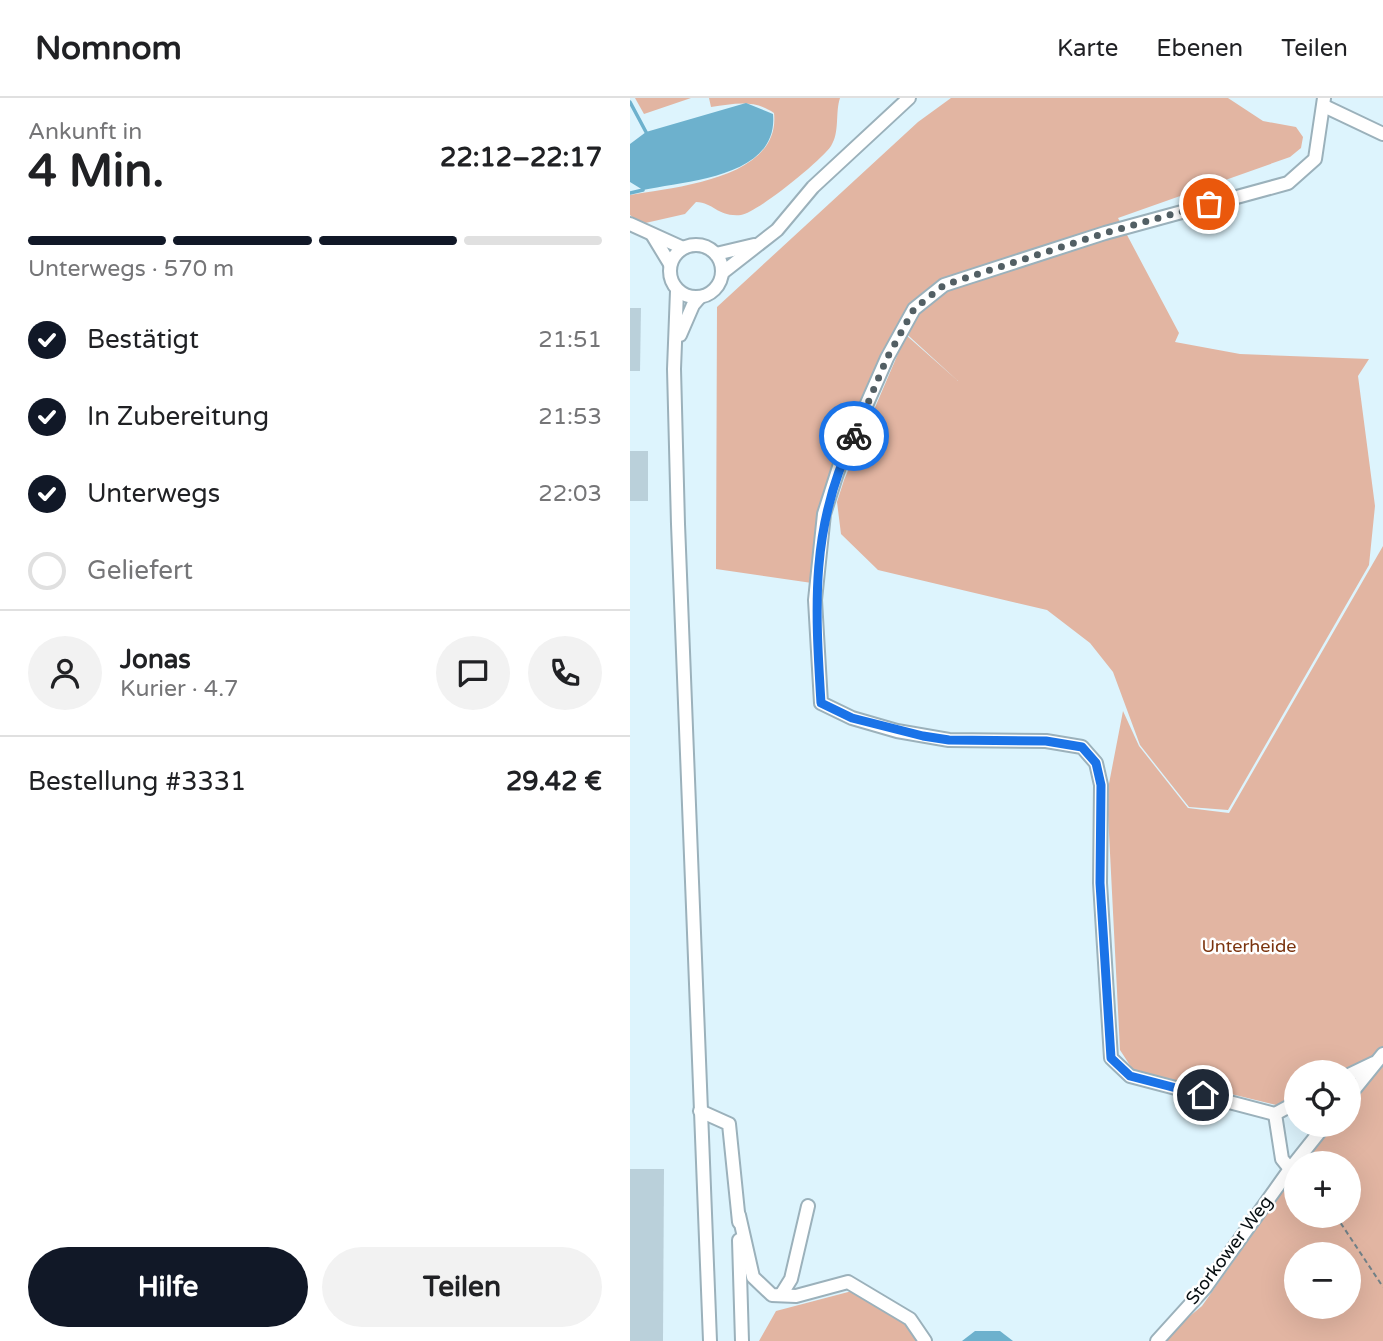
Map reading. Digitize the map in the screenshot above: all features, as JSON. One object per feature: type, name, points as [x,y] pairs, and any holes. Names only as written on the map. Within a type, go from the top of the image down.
[{"type":"lane","points":[[677,341],[693,305],[699,298],[715,290],[722,273],[777,230],[813,187],[909,98]]},
{"type":"lane","points":[[1284,1109],[1275,1114],[1130,1076],[1111,1058],[1100,883],[1101,785],[1096,763],[1082,747],[1046,741],[949,740],[923,736],[852,718],[821,703],[815,600],[824,514],[839,467],[887,358],[914,309],[944,285],[1105,233],[1288,183],[1315,159],[1324,102],[1383,134]]},
{"type":"lane","points":[[630,224],[683,248],[700,245],[716,254],[722,273]]},
{"type":"lane","points":[[653,236],[670,264],[670,280],[677,291],[687,297],[699,298]]},
{"type":"lane","points":[[716,254],[764,241]]},
{"type":"lane","points":[[670,264],[683,248]]},
{"type":"lane","points":[[677,291],[674,369],[677,472],[710,1341]]},
{"type":"lane","points":[[1361,1069],[1381,1058]]},
{"type":"lane","points":[[1361,1082],[1381,1058]]},
{"type":"lane","points":[[700,1111],[729,1124],[739,1215],[742,1341]]},
{"type":"lane","points":[[1275,1114],[1284,1162]]},
{"type":"lane","name":"Storkower Weg","points":[[1304,1151],[1315,1137]]},
{"type":"lane","name":"Storkower Weg","points":[[1157,1341],[1205,1288],[1284,1177]]},
{"type":"lane","points":[[780,1295],[791,1279],[808,1206]]},
{"type":"lane","points":[[739,1215],[753,1277],[772,1295],[796,1296],[848,1282],[910,1319],[925,1341]]},
{"type":"path","points":[[1344,1228],[1383,1287]]},
{"type":"green space","points":[[635,98],[691,98],[644,114]]},
{"type":"green space","points":[[709,98],[840,98],[834,141],[803,173],[749,212],[741,215],[727,214],[696,202],[685,214],[641,224],[630,215],[630,195],[698,183],[722,175],[744,165],[761,152],[772,135],[774,113],[751,104],[711,107]]},
{"type":"green space","points":[[951,98],[1228,98],[1263,121],[1296,127],[1303,137],[1301,148],[1290,157],[1118,218],[1179,333],[1175,342],[1240,354],[1369,359],[1358,376],[1375,506],[1369,565],[1228,810],[1189,807],[1140,745],[1113,672],[1090,643],[1047,610],[878,570],[841,534],[837,502],[844,480],[906,335],[958,381],[899,327],[878,362],[866,401],[839,451],[825,495],[812,583],[716,569],[717,307],[918,122]]},
{"type":"green space","name":"Unterheide","points":[[1383,546],[1383,1341],[1167,1341],[1179,1325],[1202,1306],[1284,1189],[1284,1228],[1361,1228],[1361,1151],[1311,1151],[1313,1137],[1361,1137],[1361,1060],[1284,1060],[1284,1107],[1133,1070],[1120,1050],[1107,794],[1123,711],[1139,746],[1188,808],[1229,813]]},
{"type":"green space","points":[[852,1291],[901,1320],[916,1334],[919,1341],[759,1341],[776,1311]]},
{"type":"water","points":[[746,103],[773,114],[771,135],[761,151],[746,163],[705,179],[643,190],[630,182],[630,144],[646,132]]},
{"type":"water","points":[[975,1331],[1000,1331],[1013,1341],[962,1341]]},
{"type":"building","points":[[630,308],[641,308],[640,371],[630,371]]},
{"type":"building","points":[[630,451],[648,451],[648,501],[630,501]]},
{"type":"building","points":[[630,1169],[664,1169],[663,1341],[630,1341]]},
{"type":"waterway","points":[[630,102],[646,132]]},
{"type":"waterway","points":[[630,193],[643,190]]},
{"type":"way so far","points":[[854,436],[887,358],[914,309],[944,285],[1105,233],[1209,204]]},
{"type":"route","points":[[854,436],[839,467],[824,514],[815,600],[821,703],[852,718],[897,732],[949,740],[1046,741],[1082,747],[1096,763],[1101,785],[1100,883],[1111,1058],[1130,1076],[1203,1095]]}]
